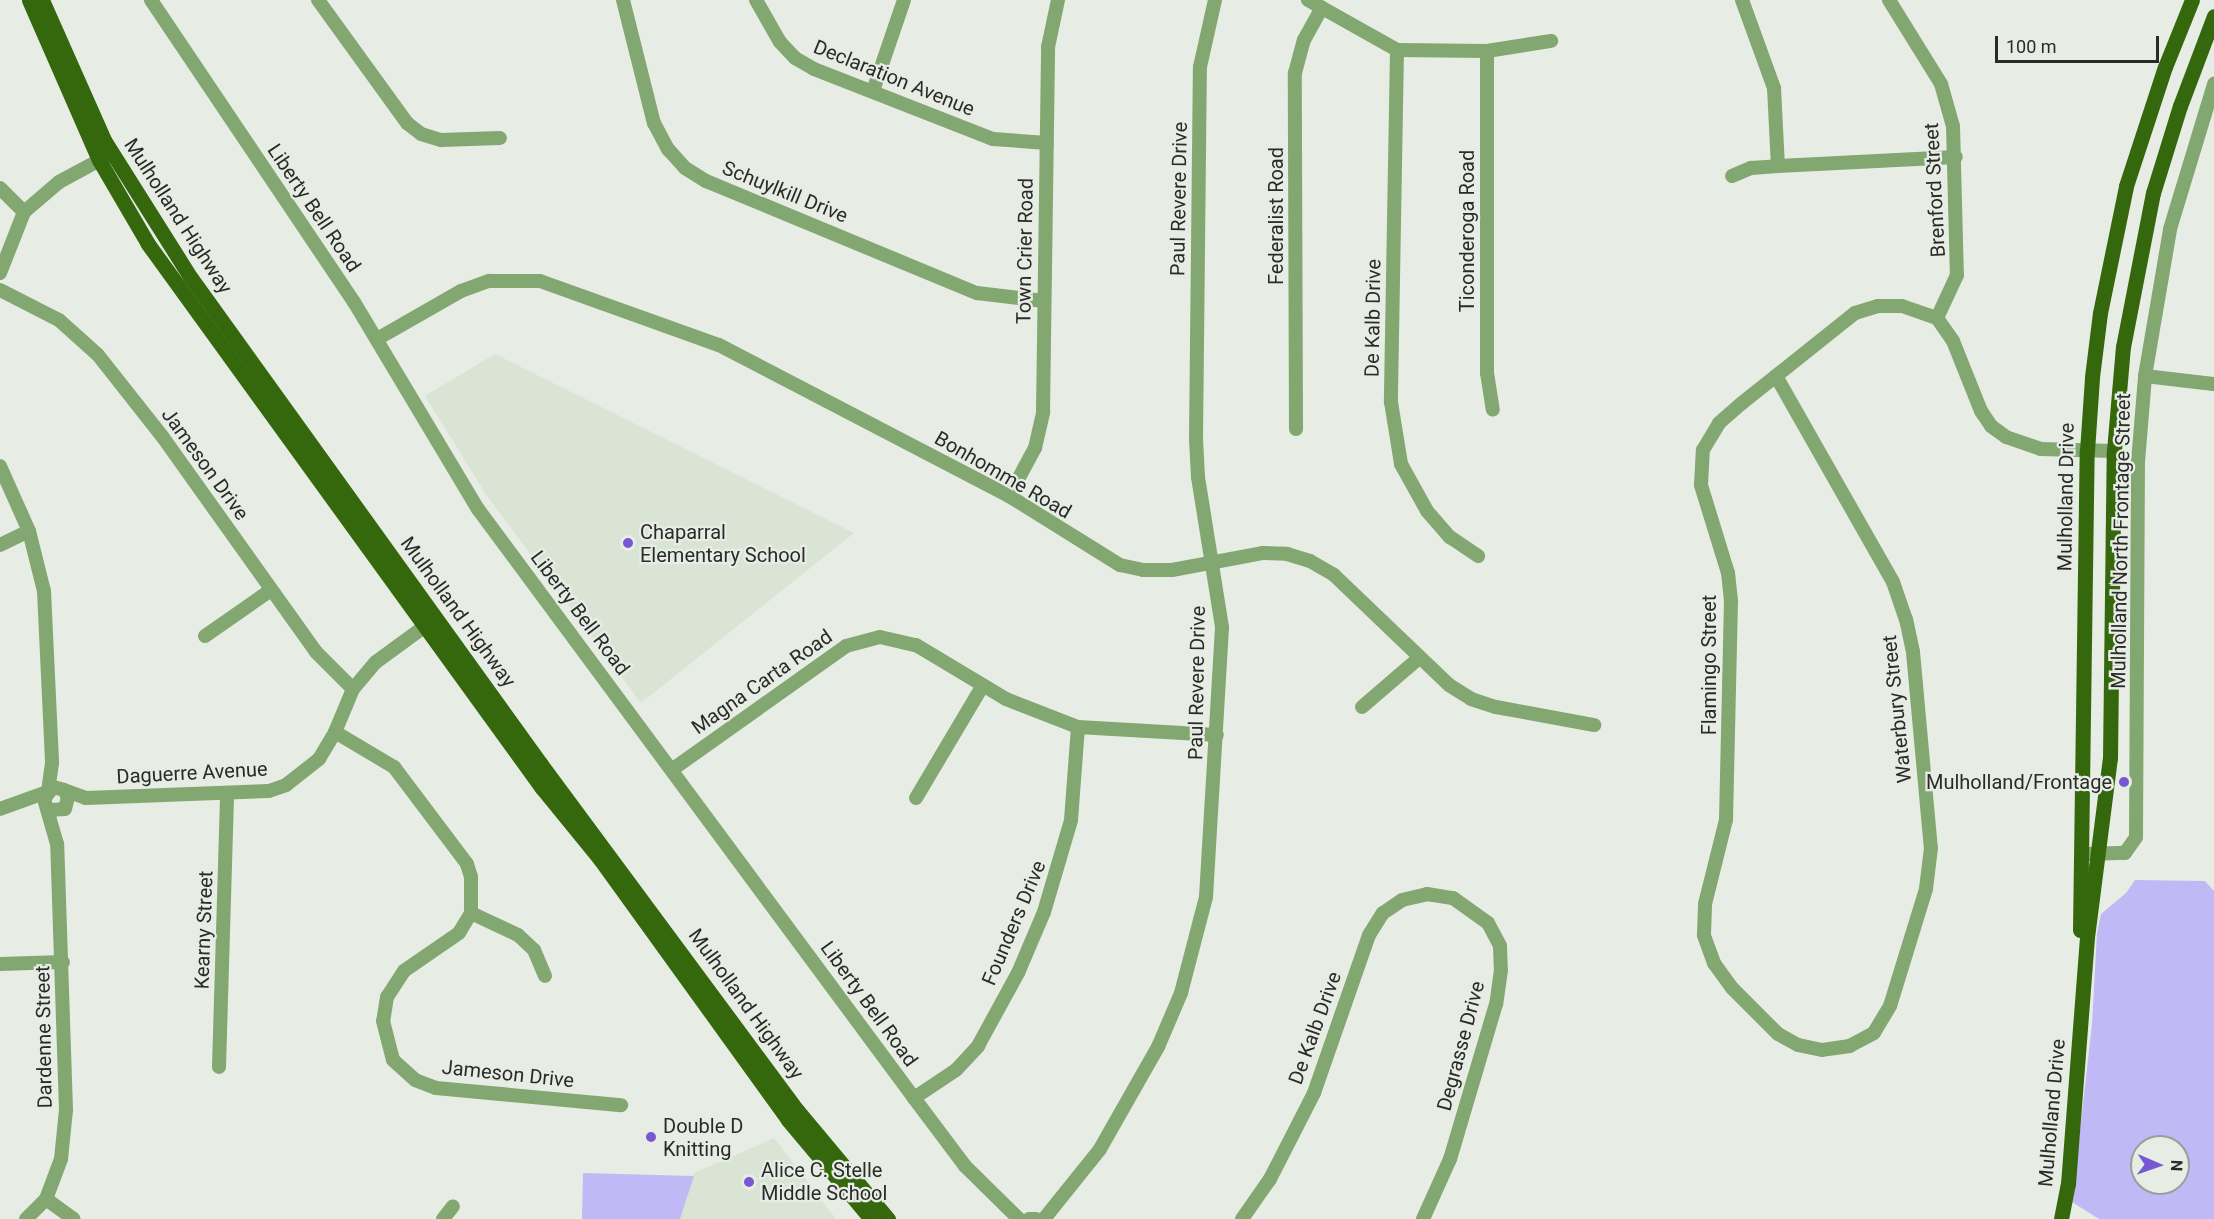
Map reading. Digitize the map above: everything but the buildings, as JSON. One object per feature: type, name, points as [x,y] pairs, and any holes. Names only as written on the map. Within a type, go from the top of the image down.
[{"type":"main road","name":"Mulholland Highway","points":[[29,0],[106,157],[430,622],[736,1044],[788,1120],[871,1219]]},
{"type":"main road","name":"Mulholland Highway","points":[[42,0],[106,157]]},
{"type":"main road","name":"Mulholland Drive","points":[[2082,1010],[2079,1004],[2083,854],[2087,451],[2100,313],[2116,229],[2144,126],[2192,0]]},
{"type":"main road","name":"Mulholland Drive","points":[[2061,1219],[2068,1184],[2082,1010],[2111,733],[2114,451],[2122,347],[2145,223],[2170,135],[2214,16]]},
{"type":"main road","name":"Mulholland Highway","points":[[430,622],[797,1110],[888,1219]]},
{"type":"street","name":"Liberty Bell Road","points":[[151,0],[377,339],[442,453],[478,508],[965,1166],[1019,1219]]},
{"type":"street","points":[[318,0],[407,123],[421,134],[441,140],[500,138]]},
{"type":"street","name":"Schuylkill Drive","points":[[623,0],[628,32],[654,123],[668,149],[685,168],[706,181],[977,293],[1044,301]]},
{"type":"street","name":"Declaration Avenue","points":[[756,0],[780,42],[795,58],[993,139],[1047,143]]},
{"type":"street","points":[[873,91],[904,0]]},
{"type":"street","name":"Town Crier Road","points":[[1009,496],[1035,448],[1041,430],[1048,47],[1058,0]]},
{"type":"street","name":"Paul Revere Drive","points":[[1044,1219],[1100,1149],[1133,1096],[1181,993],[1206,897],[1222,627],[1196,439],[1200,67],[1215,0]]},
{"type":"street","points":[[1308,0],[1397,50],[1487,51],[1551,41]]},
{"type":"street","points":[[1742,0],[1772,81],[1778,166]]},
{"type":"street","name":"Brenford Street","points":[[1889,0],[1941,84],[1953,126],[1956,157],[1957,275],[1937,318]]},
{"type":"street","name":"Federalist Road","points":[[1296,429],[1296,73],[1304,40],[1322,8]]},
{"type":"street","name":"De Kalb Drive","points":[[1397,50],[1391,402],[1401,464],[1426,511],[1450,537],[1478,556]]},
{"type":"street","name":"Ticonderoga Road","points":[[1487,51],[1487,373],[1493,410]]},
{"type":"street","name":"Mulholland North Frontage Street","points":[[2083,854],[2125,853],[2136,837],[2139,462],[2145,376],[2170,229],[2214,84]]},
{"type":"street","points":[[0,273],[24,212],[59,182],[106,157]]},
{"type":"street","points":[[1732,176],[1751,168],[1956,157]]},
{"type":"street","points":[[0,188],[24,212]]},
{"type":"street","name":"Bonhomme Road","points":[[377,339],[460,291],[489,281],[540,281],[719,345],[1009,496],[1120,565],[1143,570],[1172,570],[1263,553],[1287,554],[1310,561],[1334,575],[1419,658],[1449,685],[1471,699],[1496,707],[1594,725]]},
{"type":"street","name":"Jameson Drive","points":[[0,290],[58,320],[99,355],[316,652],[353,689]]},
{"type":"street","name":"Flamingo Street","points":[[1850,1046],[1822,1050],[1798,1045],[1778,1034],[1732,988],[1714,963],[1704,935],[1705,904],[1726,819],[1731,601],[1728,573],[1701,485],[1703,450],[1719,423],[1776,375],[1855,314],[1878,306],[1902,306],[1937,318]]},
{"type":"street","points":[[1937,318],[1953,340],[1981,411],[1991,426],[2023,445],[2114,451]]},
{"type":"street","name":"Waterbury Street","points":[[1776,375],[1893,582],[1913,652],[1931,848],[1926,889],[1890,1006],[1874,1033],[1850,1046]]},
{"type":"street","points":[[2145,376],[2214,384]]},
{"type":"street","points":[[0,466],[29,531],[44,591],[55,790],[0,809]]},
{"type":"street","points":[[0,545],[29,531]]},
{"type":"street","points":[[205,636],[271,590]]},
{"type":"street","name":"Daguerre Avenue","points":[[55,790],[86,798],[227,794],[269,791],[286,785],[311,768],[335,732],[353,689],[376,662],[430,622]]},
{"type":"street","name":"Magna Carta Road","points":[[673,769],[846,646],[880,637],[916,645],[1006,699],[1078,727],[1216,735]]},
{"type":"street","points":[[1362,706],[1419,658]]},
{"type":"street","points":[[916,798],[983,685]]},
{"type":"street","name":"Founders Drive","points":[[914,1098],[956,1070],[978,1046],[1018,973],[1044,912],[1071,820],[1078,727]]},
{"type":"street","points":[[335,732],[394,767],[467,864],[471,877],[471,913],[518,935],[534,950],[545,976]]},
{"type":"street","name":"Dardenne Street","points":[[26,1219],[46,1199],[61,1160],[66,1110],[63,962],[57,844],[48,808],[55,790],[68,797],[57,844]]},
{"type":"street","name":"Kearny Street","points":[[219,1067],[227,794]]},
{"type":"street","name":"Daguerre Avenue","points":[[48,808],[64,808],[86,798]]},
{"type":"street","points":[[25,801],[48,808]]},
{"type":"street","name":"De Kalb Drive","points":[[1242,1219],[1270,1179],[1314,1094],[1369,935],[1383,913],[1402,900],[1427,894],[1453,898]]},
{"type":"street","name":"Degrasse Drive","points":[[1423,1219],[1450,1159],[1496,1005],[1501,970],[1500,946],[1488,923],[1453,898]]},
{"type":"street","name":"Jameson Drive","points":[[471,913],[459,933],[443,947],[404,971],[387,997],[383,1021],[393,1060],[415,1080],[436,1088],[621,1105]]},
{"type":"street","points":[[0,964],[63,962]]},
{"type":"street","points":[[46,1199],[74,1219]]},
{"type":"street","points":[[443,1219],[453,1206]]},
{"type":"street","points":[[1029,1219],[1036,1219]]},
{"type":"shaded area","points":[[495,354],[854,533],[641,703],[485,493],[425,396]]},
{"type":"shaded area","points":[[2135,880],[2205,881],[2214,891],[2214,1219],[2099,1219],[2072,1202],[2092,1024],[2097,933],[2101,914],[2126,893]]},
{"type":"shaded area","name":"Alice C. Stelle Middle School","points":[[774,1138],[836,1219],[680,1219],[694,1173]]},
{"type":"shaded area","points":[[583,1173],[694,1176],[680,1219],[582,1219]]},
{"type":"place","name":"Chaparral Elementary School","points":[[628,543]]},
{"type":"place","name":"Mulholland/Frontage","points":[[2124,782]]},
{"type":"place","name":"Double D Knitting","points":[[651,1137]]},
{"type":"place","name":"Alice C. Stelle Middle School","points":[[749,1182]]}]
